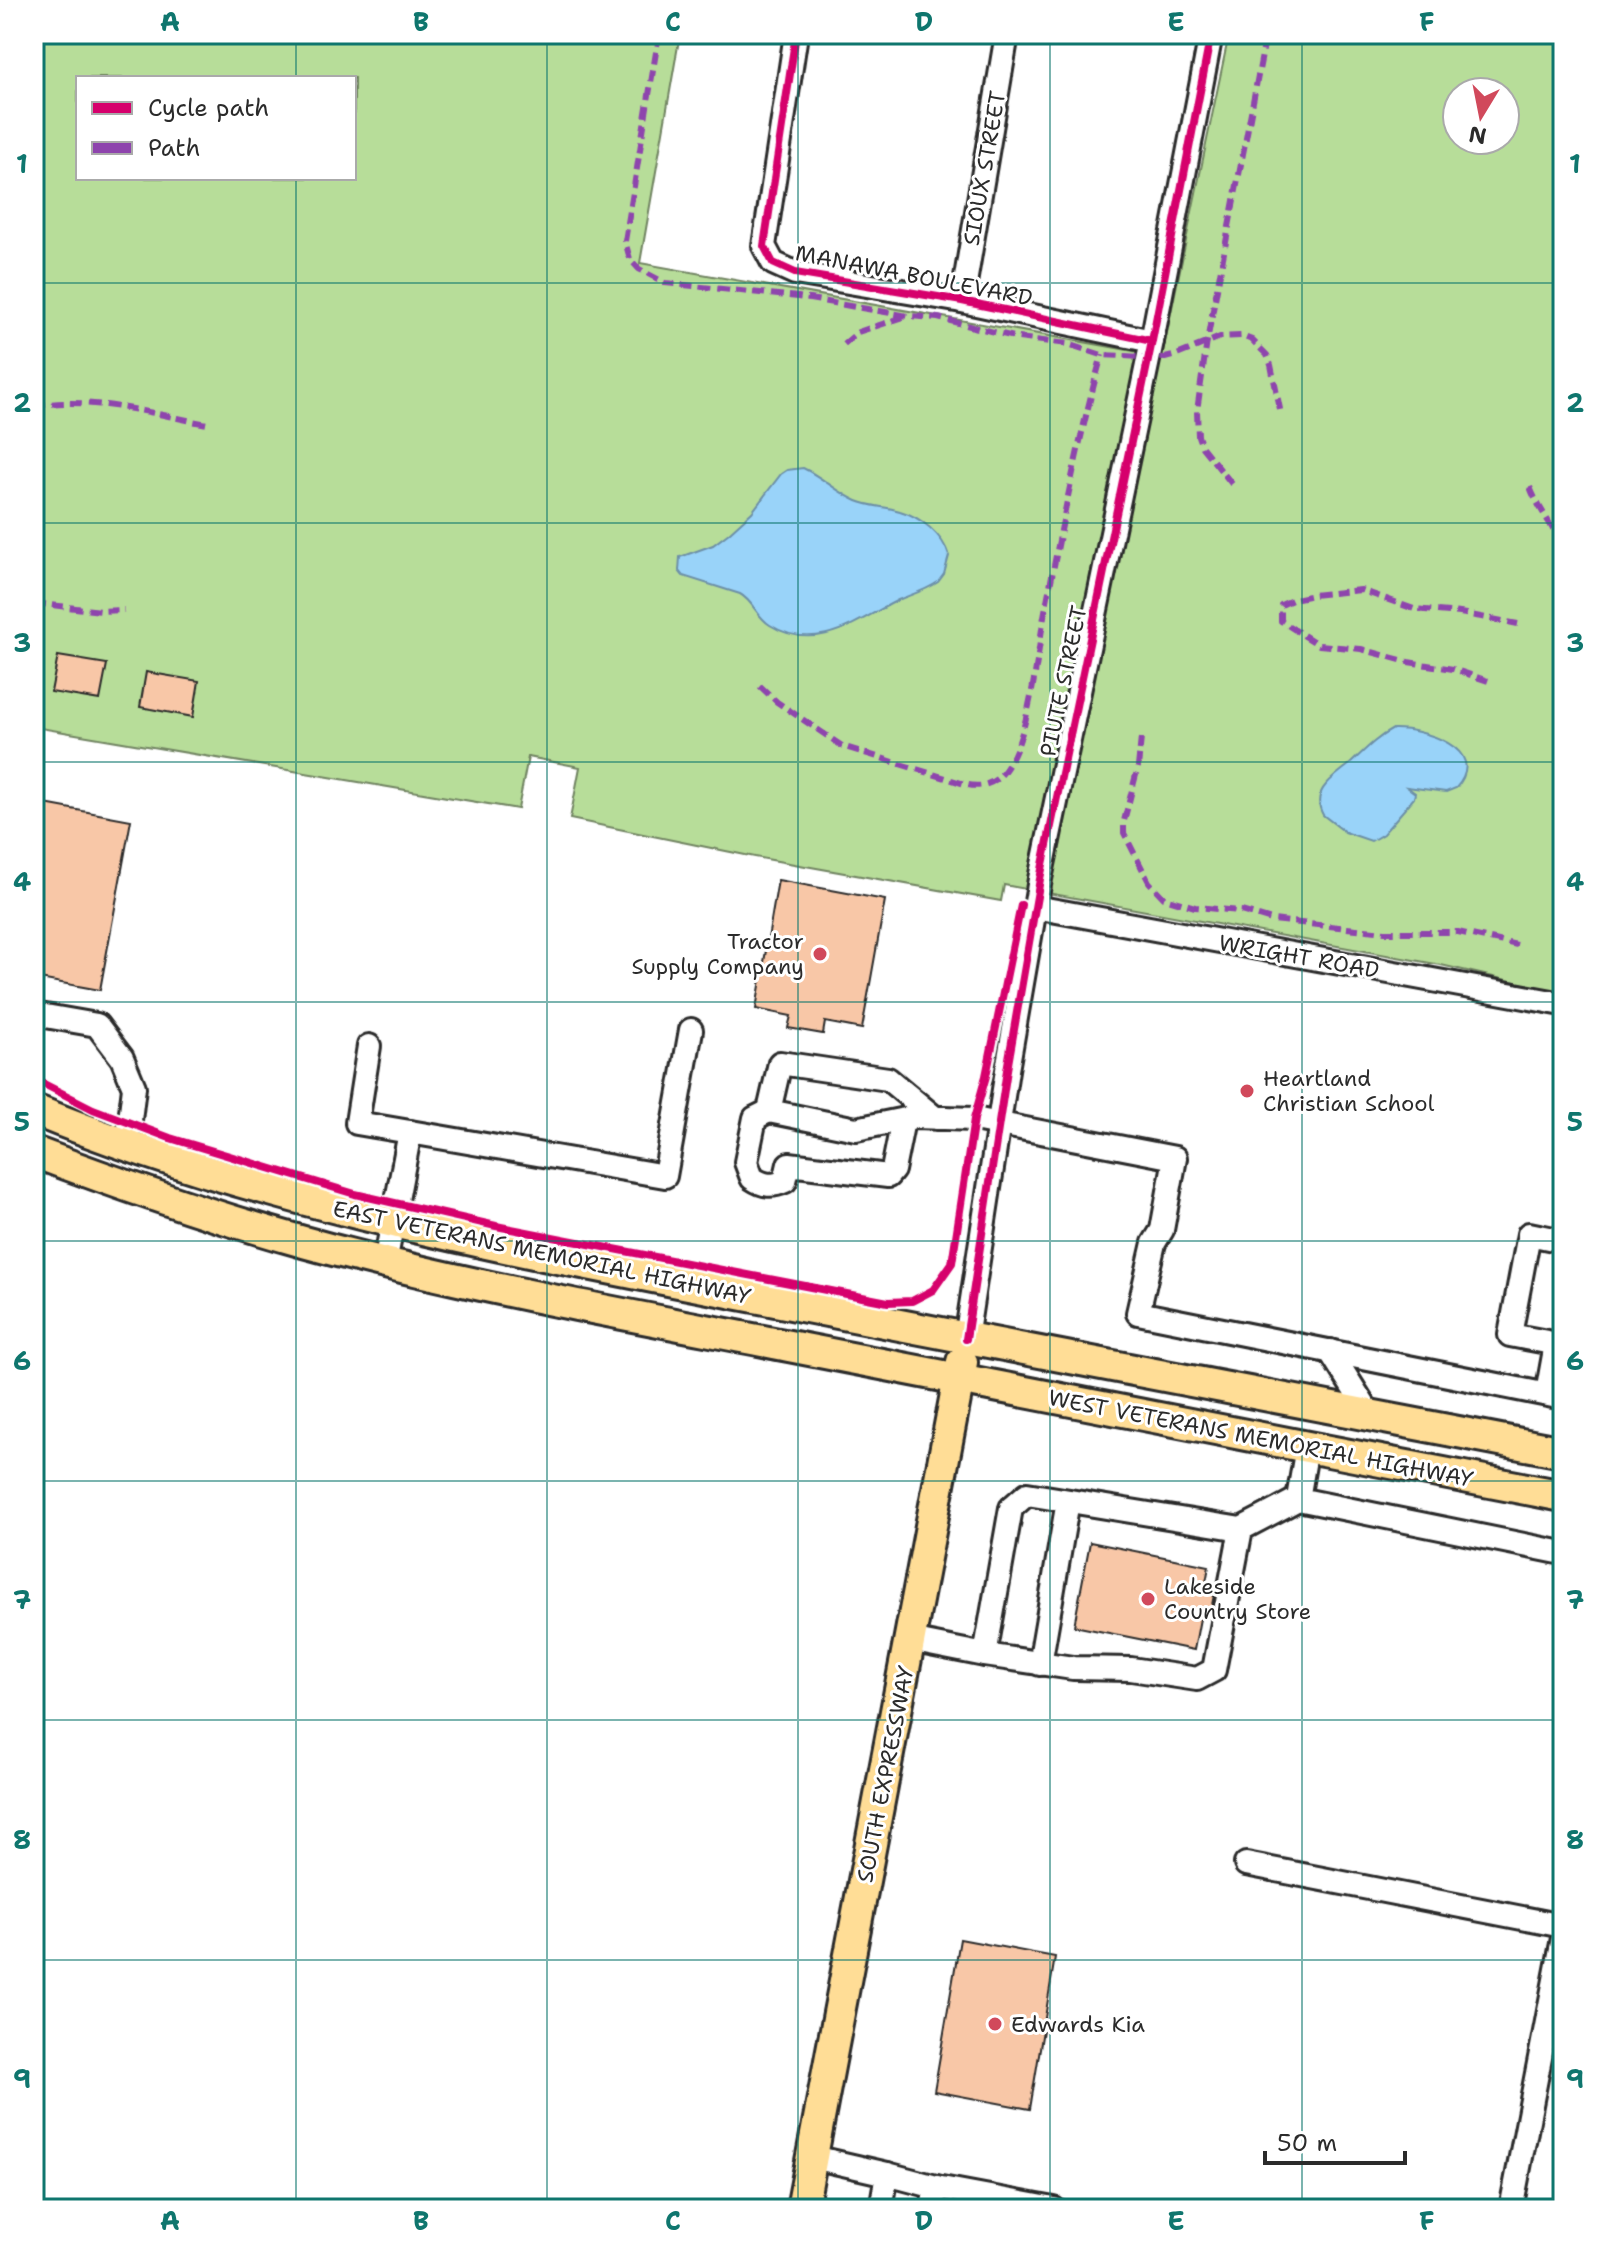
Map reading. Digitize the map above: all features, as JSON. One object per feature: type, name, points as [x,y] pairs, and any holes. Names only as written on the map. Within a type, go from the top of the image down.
[{"type":"main road","name":"EAST VETERANS MEMORIAL HIGHWAY","points":[[34,1110],[127,1145],[319,1205],[504,1248],[966,1339]]},
{"type":"main road","name":"EAST VETERANS MEMORIAL HIGHWAY","points":[[34,1152],[268,1232],[385,1263],[474,1284],[959,1380]]},
{"type":"main road","name":"SOUTH EXPRESSWAY","points":[[802,2209],[966,1339]]},
{"type":"main road","name":"WEST VETERANS MEMORIAL HIGHWAY","points":[[966,1339],[1563,1452]]},
{"type":"main road","name":"WEST VETERANS MEMORIAL HIGHWAY","points":[[959,1380],[1563,1496]]},
{"type":"street","name":"MANAWA BOULEVARD","points":[[796,34],[764,246],[778,267],[795,273],[962,301],[1152,341]]},
{"type":"street","name":"SIOUX STREET","points":[[962,301],[1007,34]]},
{"type":"street","name":"PIUTE STREET","points":[[966,1339],[1035,907],[1152,341],[1211,34]]},
{"type":"street","name":"WRIGHT ROAD","points":[[1035,907],[1563,1004]]},
{"type":"street","points":[[34,1014],[97,1025],[122,1058],[134,1087],[127,1145]]},
{"type":"street","points":[[369,1046],[357,1123],[665,1176],[691,1030]]},
{"type":"street","points":[[769,1111],[780,1063],[888,1079],[935,1118]]},
{"type":"street","points":[[903,1120],[893,1170],[888,1176],[789,1164],[785,1181],[774,1186],[761,1184],[752,1178],[746,1162],[755,1118],[769,1111],[856,1129],[903,1120],[974,1119],[1175,1158],[1162,1230],[1154,1243],[1138,1313],[1555,1396],[1560,1345],[1510,1335],[1529,1234],[1563,1241]]},
{"type":"street","points":[[385,1263],[410,1132]]},
{"type":"street","points":[[1330,1351],[1370,1415]]},
{"type":"street","points":[[1298,1499],[1307,1447]]},
{"type":"street","points":[[985,1655],[1011,1508],[1027,1494],[1241,1529],[1298,1499],[1563,1553]]},
{"type":"street","points":[[1040,1664],[1068,1501]]},
{"type":"street","points":[[910,1640],[1040,1664],[1131,1669],[1197,1679],[1214,1670],[1241,1529]]},
{"type":"street","points":[[1246,1864],[1563,1926]]},
{"type":"street","points":[[1511,2209],[1563,1938]]},
{"type":"street","points":[[813,2157],[887,2174],[934,2198],[1054,2209]]},
{"type":"street","points":[[881,2209],[887,2174]]},
{"type":"green space","points":[[34,34],[680,34],[640,263],[1162,356],[1229,34],[1563,34],[1563,993],[1441,965],[1004,885],[1001,901],[755,857],[570,819],[580,767],[528,757],[518,809],[34,727]]},
{"type":"water","points":[[803,468],[857,501],[894,509],[923,522],[942,541],[949,556],[944,574],[938,582],[852,625],[820,635],[804,636],[770,625],[740,594],[683,576],[679,571],[680,557],[713,545],[752,512],[781,474]]},
{"type":"water","points":[[1393,729],[1420,732],[1448,743],[1459,751],[1465,762],[1464,774],[1456,788],[1446,792],[1407,787],[1415,793],[1414,798],[1383,834],[1371,841],[1345,832],[1323,815],[1319,798],[1326,784]]},
{"type":"building","points":[[58,656],[107,664],[100,700],[51,692]]},
{"type":"building","points":[[146,672],[199,681],[193,717],[140,707]]},
{"type":"building","points":[[34,802],[131,820],[100,990],[34,978]]},
{"type":"building","name":"Tractor Supply Company","points":[[778,880],[885,900],[862,1029],[825,1022],[823,1034],[788,1028],[791,1016],[756,1009]]},
{"type":"building","name":"Lakeside Country Store","points":[[1090,1542],[1209,1566],[1205,1588],[1215,1590],[1211,1610],[1202,1608],[1194,1650],[1074,1626]]},
{"type":"building","name":"Edwards Kia","points":[[960,1939],[1055,1957],[1030,2109],[934,2091]]},
{"type":"marked path","points":[[659,34],[625,241],[630,259],[639,269],[665,283],[798,297],[908,316],[938,318],[1018,338],[1068,344],[1102,355],[1165,358],[1220,337],[1242,336],[1252,340],[1267,355],[1281,414]]},
{"type":"marked path","points":[[1232,484],[1202,447],[1198,436],[1197,411],[1207,341],[1266,34]]},
{"type":"marked path","points":[[844,344],[858,332],[904,317]]},
{"type":"marked path","points":[[760,686],[777,702],[842,746],[968,785],[989,784],[998,778],[1014,755],[1027,716],[1071,483],[1102,355]]},
{"type":"marked path","points":[[34,406],[99,404],[207,424]]},
{"type":"marked path","points":[[1530,487],[1557,536],[1563,554]]},
{"type":"marked path","points":[[1488,681],[1453,669],[1408,662],[1361,649],[1319,645],[1281,621],[1281,605],[1313,595],[1361,590],[1414,609],[1460,613],[1518,624]]},
{"type":"marked path","points":[[34,603],[101,611],[124,610]]},
{"type":"marked path","points":[[1141,738],[1124,833],[1149,882],[1164,898],[1195,907],[1241,911],[1272,920],[1385,932],[1458,932],[1517,945]]},
{"type":"cycle path","points":[[796,34],[764,246],[773,263],[795,273],[962,301],[1152,341]]},
{"type":"cycle path","points":[[966,1339],[1040,879],[1152,341],[1211,34]]},
{"type":"cycle path","points":[[34,1079],[93,1109],[170,1138],[355,1194],[496,1226],[888,1302],[912,1301],[933,1290],[952,1263],[974,1119],[986,1076],[1021,905]]},
{"type":"place","name":"Tractor Supply Company","points":[[820,954]]},
{"type":"place","name":"Heartland Christian School","points":[[1247,1091]]},
{"type":"place","name":"Lakeside Country Store","points":[[1148,1599]]},
{"type":"place","name":"Edwards Kia","points":[[995,2024]]}]
